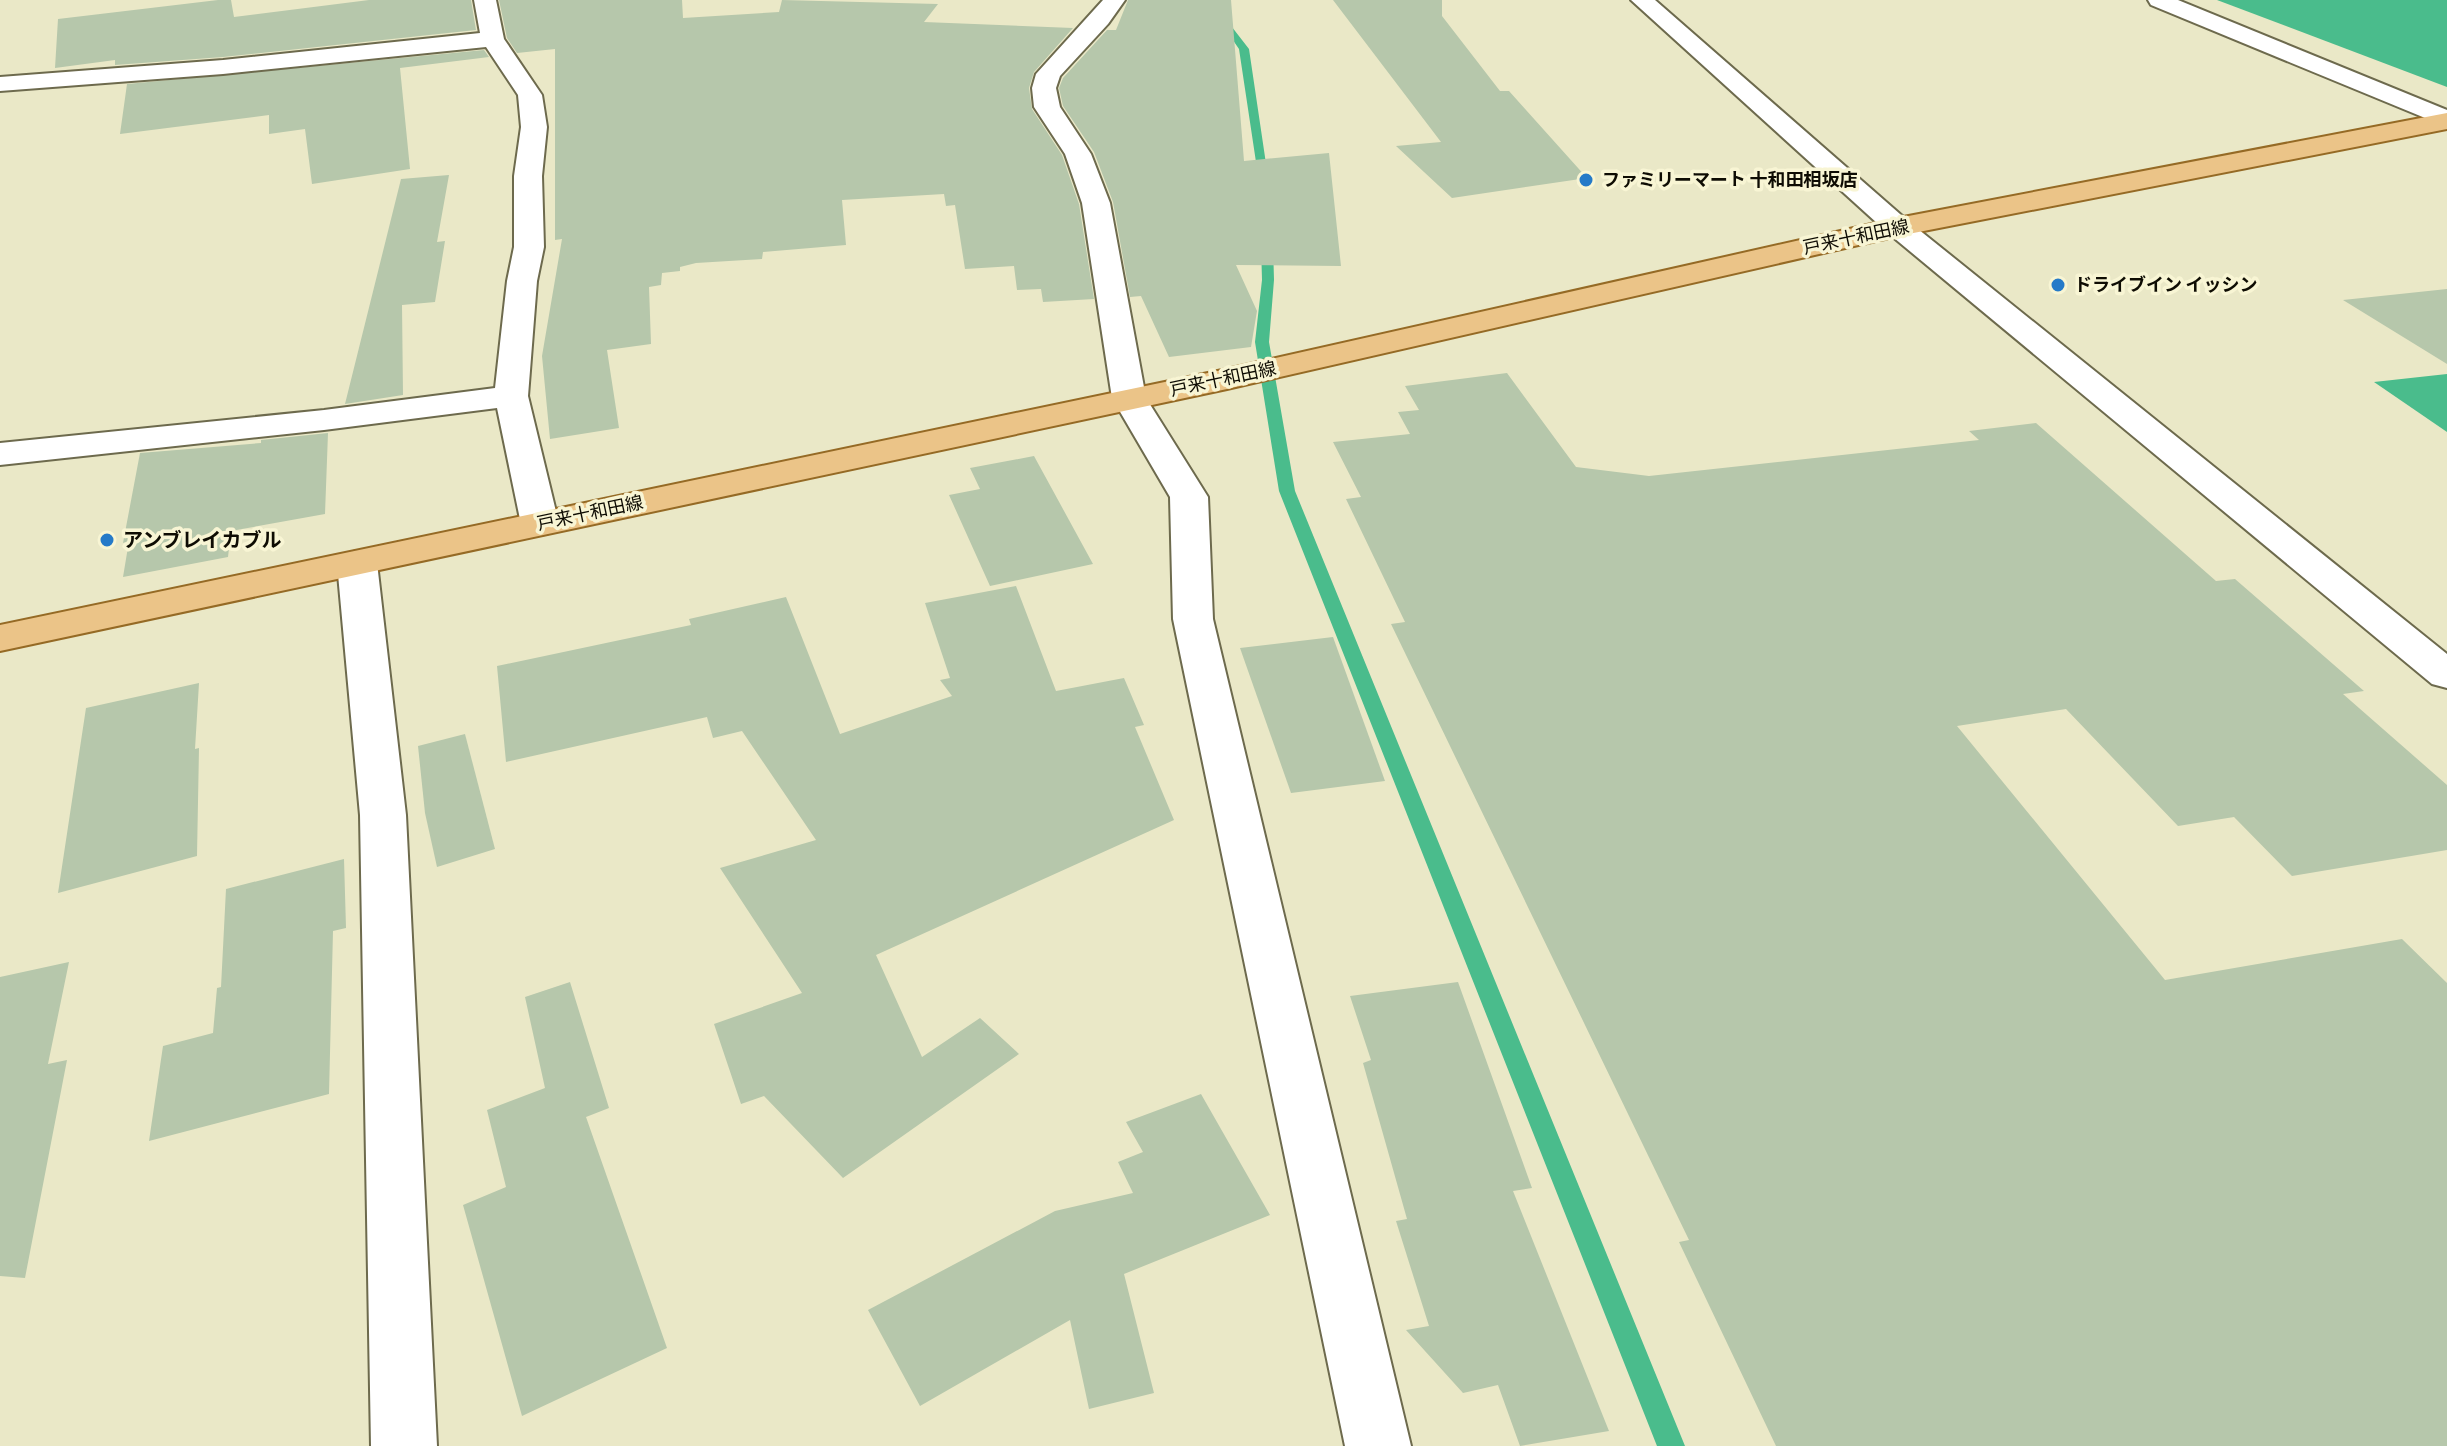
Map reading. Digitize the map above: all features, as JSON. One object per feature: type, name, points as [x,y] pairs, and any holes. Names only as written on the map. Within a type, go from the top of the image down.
[{"type":"main road","name":"戸来十和田線","points":[[0,638],[1227,379],[1898,227],[2447,120]]},
{"type":"street","points":[[485,0],[492,39],[530,95],[534,127],[528,176],[529,247],[522,281],[511,396],[540,524]]},
{"type":"street","points":[[1114,0],[1048,74],[1044,88],[1047,107],[1078,154],[1096,203],[1129,398],[1189,497],[1193,619],[1378,1446]]},
{"type":"street","points":[[1642,0],[1898,227],[2447,675]]},
{"type":"street","points":[[2159,0],[2447,120]]},
{"type":"street","points":[[0,84],[239,66],[492,39]]},
{"type":"street","points":[[0,454],[292,424],[511,396]]},
{"type":"street","points":[[357,563],[383,815],[404,1446]]},
{"type":"shaded area","points":[[2217,0],[2447,0],[2447,87]]},
{"type":"shaded area","points":[[2447,374],[2447,432],[2374,382]]},
{"type":"building","points":[[231,0],[234,17],[369,0],[471,0],[476,30],[223,57],[115,65],[115,60],[55,68],[58,19]]},
{"type":"building","points":[[499,0],[682,0],[683,18],[779,12],[782,0],[938,4],[924,22],[1073,28],[1034,72],[1029,88],[1032,109],[1062,155],[1079,204],[1094,299],[1043,302],[1041,289],[1017,290],[1014,266],[965,269],[955,205],[946,206],[944,194],[842,200],[846,245],[763,252],[762,259],[696,263],[680,267],[680,271],[662,273],[661,285],[649,287],[651,344],[607,350],[619,428],[550,439],[542,356],[562,239],[555,240],[555,49],[517,53],[507,38]]},
{"type":"building","points":[[1128,0],[1231,0],[1244,161],[1329,153],[1341,266],[1236,265],[1257,311],[1251,347],[1169,357],[1141,296],[1130,297],[1113,202],[1094,152],[1063,106],[1059,88],[1063,78],[1107,30],[1116,30]]},
{"type":"building","points":[[1333,0],[1442,0],[1442,16],[1500,91],[1509,91],[1587,178],[1452,198],[1396,146],[1441,142]]},
{"type":"building","points":[[484,50],[489,57],[400,68],[410,169],[312,184],[305,129],[269,134],[269,115],[120,134],[127,84]]},
{"type":"building","points":[[449,175],[437,242],[445,241],[435,302],[402,305],[403,395],[345,404],[401,179]]},
{"type":"building","points":[[2447,289],[2447,364],[2343,300]]},
{"type":"building","points":[[1507,373],[1576,467],[1649,476],[1979,440],[1969,431],[2036,423],[2216,581],[2235,579],[2364,691],[2343,694],[2447,785],[2447,850],[2292,876],[2234,817],[2178,826],[2066,709],[1957,726],[2165,980],[2402,939],[2447,983],[2447,1446],[1776,1446],[1679,1242],[1689,1240],[1391,624],[1405,622],[1346,499],[1361,497],[1333,442],[1410,434],[1398,412],[1419,410],[1405,386]]},
{"type":"building","points":[[328,433],[325,514],[231,531],[228,557],[123,577],[129,541],[123,543],[140,453],[261,443],[261,440]]},
{"type":"building","points":[[1034,456],[1093,564],[990,586],[949,495],[980,489],[970,468]]},
{"type":"building","points":[[1016,586],[1056,691],[1124,678],[1144,725],[1135,727],[1174,820],[876,955],[922,1057],[980,1018],[1019,1054],[843,1178],[764,1096],[741,1104],[714,1024],[802,993],[720,868],[816,840],[742,731],[713,738],[707,717],[506,762],[497,666],[691,625],[689,619],[786,597],[840,734],[952,696],[940,680],[950,678],[925,603]]},
{"type":"building","points":[[1333,637],[1385,781],[1291,793],[1240,648]]},
{"type":"building","points":[[199,683],[195,749],[199,748],[197,856],[58,893],[86,708]]},
{"type":"building","points":[[465,734],[495,849],[437,867],[425,813],[418,746]]},
{"type":"building","points":[[344,859],[346,928],[333,931],[329,1094],[149,1141],[163,1046],[213,1033],[217,988],[221,987],[226,889]]},
{"type":"building","points":[[69,962],[48,1064],[67,1060],[25,1278],[0,1276],[0,977]]},
{"type":"building","points":[[570,982],[609,1108],[586,1117],[667,1348],[522,1416],[463,1205],[506,1187],[487,1110],[545,1088],[525,997]]},
{"type":"building","points":[[1458,982],[1532,1188],[1513,1191],[1609,1431],[1520,1446],[1498,1385],[1463,1393],[1406,1330],[1429,1326],[1396,1221],[1407,1219],[1363,1063],[1371,1060],[1350,996]]},
{"type":"building","points":[[1201,1094],[1270,1215],[1124,1274],[1154,1393],[1089,1409],[1070,1320],[920,1406],[868,1310],[1055,1211],[1133,1193],[1118,1162],[1143,1152],[1126,1122]]},
{"type":"waterway","points":[[1206,0],[1244,49],[1265,182]]},
{"type":"waterway","points":[[1267,244],[1268,280],[1262,342],[1287,491],[1671,1446]]},
{"type":"place","name":"ファミリーマート 十和田相坂店","points":[[1586,180]]},
{"type":"place","name":"ドライブイン イッシン","points":[[2058,285]]},
{"type":"place","name":"アンブレイカブル","points":[[107,540]]}]
